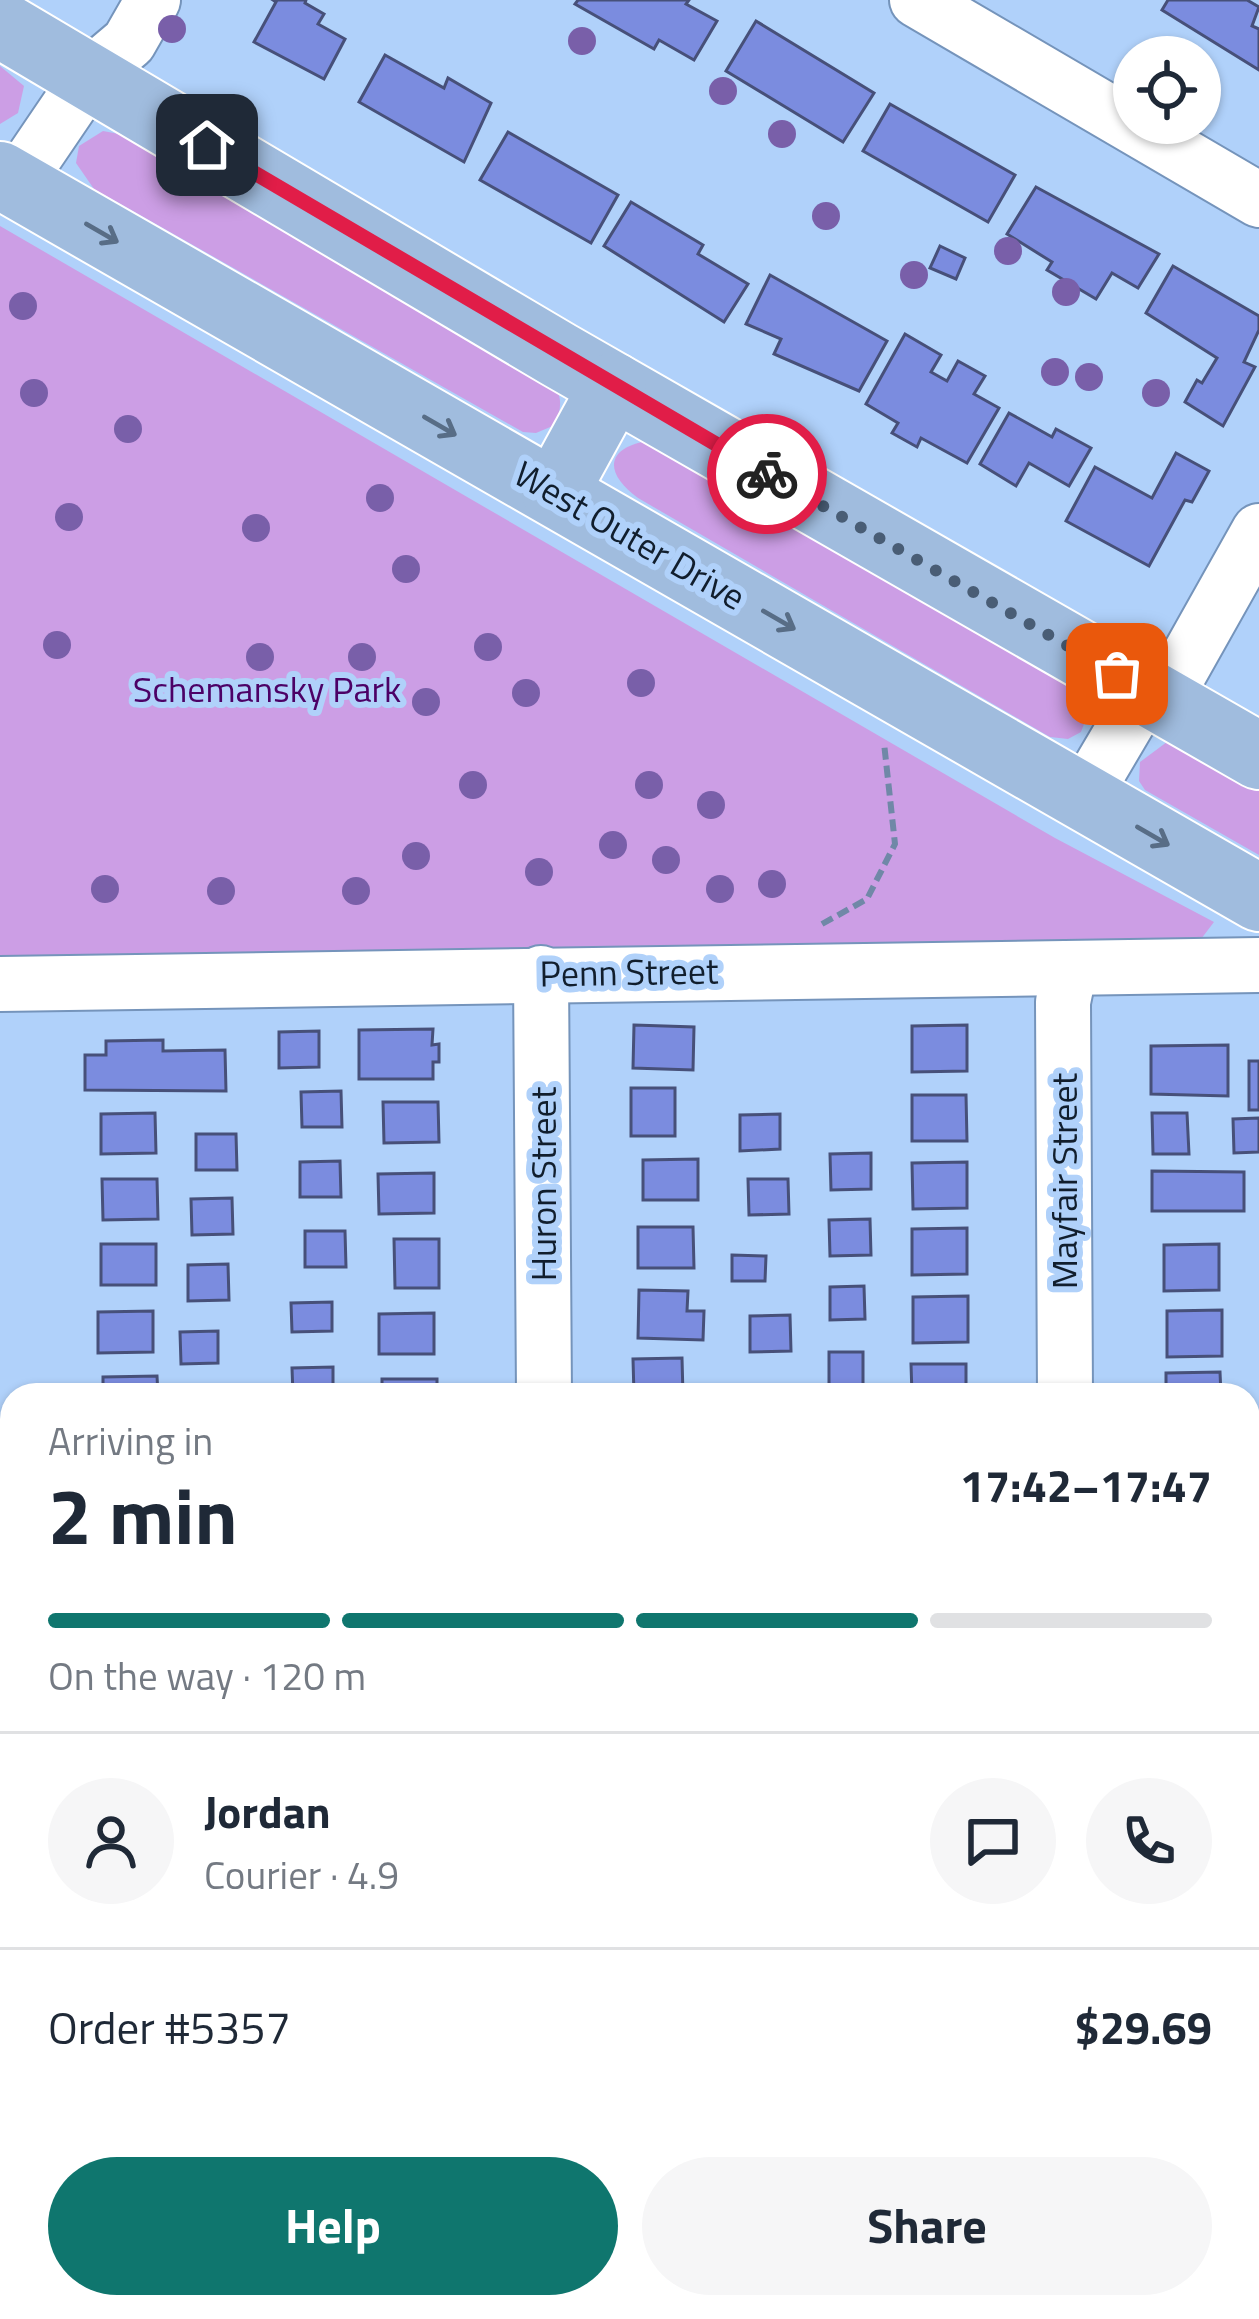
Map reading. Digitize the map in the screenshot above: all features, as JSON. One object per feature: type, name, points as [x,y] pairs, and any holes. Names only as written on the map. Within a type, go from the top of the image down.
[{"type":"main road","points":[[0,24],[614,386],[1259,756]]},
{"type":"main road","name":"West Outer Drive","points":[[8,180],[1259,898]]},
{"type":"main road","points":[[555,492],[614,386]]},
{"type":"street","points":[[8,180],[90,76],[130,42],[153,0]]},
{"type":"street","points":[[917,0],[1259,200]]},
{"type":"street","points":[[1084,796],[1130,718],[1177,677],[1259,531]]},
{"type":"street","name":"Penn Street","points":[[0,984],[1259,965]]},
{"type":"street","name":"Mayfair Street","points":[[1065,1383],[1063,1002],[1070,968]]},
{"type":"street","name":"Huron Street","points":[[542,973],[544,1383]]},
{"type":"path","points":[[819,926],[867,899],[895,844],[884,737]]},
{"type":"green space","points":[[0,66],[24,86],[18,113],[0,124]]},
{"type":"green space","points":[[103,131],[119,134],[554,385],[560,404],[555,425],[536,433],[523,432],[94,189],[76,163],[79,146]]},
{"type":"green space","name":"Schemansky Park","points":[[0,226],[1055,838],[1214,922],[1198,943],[0,960]]},
{"type":"green space","points":[[647,441],[1084,688],[1092,703],[1081,732],[1068,739],[1050,737],[638,498],[620,481],[614,464],[623,450]]},
{"type":"green space","points":[[1171,739],[1259,789],[1259,855],[1145,790],[1139,781],[1140,762]]},
{"type":"building","points":[[273,0],[306,0],[324,14],[318,24],[345,39],[324,79],[254,42]]},
{"type":"building","points":[[578,0],[689,0],[686,4],[717,21],[694,60],[659,40],[654,49],[575,4]]},
{"type":"building","points":[[1168,0],[1247,0],[1259,7],[1252,26],[1259,29],[1259,70],[1221,46],[1221,36],[1204,36],[1162,10]]},
{"type":"building","points":[[756,21],[874,93],[843,142],[726,71]]},
{"type":"building","points":[[385,55],[444,88],[448,78],[491,103],[464,162],[359,102]]},
{"type":"building","points":[[890,104],[1015,175],[988,222],[863,151]]},
{"type":"building","points":[[508,132],[618,195],[591,243],[480,180]]},
{"type":"building","points":[[1036,187],[1159,254],[1138,288],[1112,273],[1096,299],[1047,270],[1052,262],[1007,234]]},
{"type":"building","points":[[631,202],[703,245],[698,254],[748,284],[724,322],[604,246]]},
{"type":"building","points":[[940,246],[965,258],[956,279],[930,268]]},
{"type":"building","points":[[1173,266],[1259,316],[1259,330],[1244,362],[1255,367],[1223,426],[1185,402],[1217,358],[1146,313]]},
{"type":"building","points":[[770,275],[887,341],[859,391],[774,354],[781,339],[746,324]]},
{"type":"building","points":[[905,334],[941,355],[931,372],[947,381],[958,361],[985,376],[974,394],[999,408],[967,463],[921,438],[917,447],[892,433],[898,423],[866,404]]},
{"type":"building","points":[[1009,413],[1052,437],[1056,429],[1091,448],[1069,486],[1029,463],[1016,486],[980,464]]},
{"type":"building","points":[[1176,453],[1209,471],[1192,502],[1185,500],[1149,566],[1066,521],[1095,467],[1152,498]]},
{"type":"building","points":[[634,1025],[694,1027],[693,1070],[633,1068]]},
{"type":"building","points":[[967,1025],[967,1071],[912,1072],[912,1026]]},
{"type":"building","points":[[433,1029],[432,1045],[439,1044],[439,1062],[433,1062],[433,1079],[359,1079],[359,1030]]},
{"type":"building","points":[[319,1031],[319,1067],[279,1068],[279,1032]]},
{"type":"building","points":[[163,1040],[163,1051],[225,1050],[226,1091],[85,1090],[85,1055],[106,1055],[106,1041]]},
{"type":"building","points":[[1228,1045],[1228,1096],[1151,1094],[1151,1046]]},
{"type":"building","points":[[1249,1061],[1259,1061],[1259,1110],[1249,1110]]},
{"type":"building","points":[[631,1088],[675,1088],[675,1136],[631,1136]]},
{"type":"building","points":[[341,1091],[342,1127],[302,1127],[301,1092]]},
{"type":"building","points":[[912,1095],[966,1095],[967,1141],[912,1141]]},
{"type":"building","points":[[383,1102],[438,1102],[439,1142],[384,1143]]},
{"type":"building","points":[[155,1113],[156,1153],[101,1154],[101,1114]]},
{"type":"building","points":[[1152,1113],[1187,1113],[1189,1154],[1153,1154]]},
{"type":"building","points":[[780,1114],[780,1149],[740,1151],[740,1115]]},
{"type":"building","points":[[1259,1118],[1259,1152],[1234,1153],[1233,1119]]},
{"type":"building","points":[[196,1134],[236,1134],[237,1170],[196,1170]]},
{"type":"building","points":[[871,1153],[871,1189],[831,1190],[830,1154]]},
{"type":"building","points":[[698,1159],[698,1200],[643,1200],[643,1160]]},
{"type":"building","points":[[340,1161],[341,1197],[300,1197],[300,1162]]},
{"type":"building","points":[[967,1162],[967,1208],[913,1209],[912,1163]]},
{"type":"building","points":[[1152,1171],[1244,1172],[1244,1211],[1152,1211]]},
{"type":"building","points":[[434,1173],[434,1213],[379,1214],[378,1174]]},
{"type":"building","points":[[102,1179],[157,1179],[158,1219],[103,1220]]},
{"type":"building","points":[[748,1179],[788,1179],[789,1214],[749,1215]]},
{"type":"building","points":[[232,1198],[233,1234],[192,1235],[191,1199]]},
{"type":"building","points":[[870,1219],[871,1255],[830,1256],[829,1220]]},
{"type":"building","points":[[638,1227],[693,1227],[694,1268],[638,1268]]},
{"type":"building","points":[[967,1228],[967,1274],[912,1275],[912,1229]]},
{"type":"building","points":[[305,1231],[345,1231],[346,1267],[305,1267]]},
{"type":"building","points":[[394,1239],[439,1239],[439,1288],[395,1288]]},
{"type":"building","points":[[101,1244],[156,1244],[156,1285],[101,1285]]},
{"type":"building","points":[[1219,1244],[1219,1290],[1164,1291],[1164,1245]]},
{"type":"building","points":[[732,1255],[766,1256],[765,1281],[732,1281]]},
{"type":"building","points":[[228,1264],[229,1300],[188,1301],[188,1265]]},
{"type":"building","points":[[864,1286],[865,1319],[830,1320],[830,1287]]},
{"type":"building","points":[[639,1290],[688,1291],[687,1311],[704,1311],[703,1340],[638,1338]]},
{"type":"building","points":[[968,1296],[968,1342],[913,1343],[913,1297]]},
{"type":"building","points":[[332,1302],[332,1331],[292,1332],[291,1303]]},
{"type":"building","points":[[1222,1310],[1222,1356],[1167,1357],[1167,1311]]},
{"type":"building","points":[[153,1311],[153,1352],[98,1353],[98,1312]]},
{"type":"building","points":[[434,1313],[434,1354],[379,1354],[379,1314]]},
{"type":"building","points":[[790,1315],[791,1351],[750,1352],[750,1316]]},
{"type":"building","points":[[218,1331],[218,1363],[181,1364],[180,1332]]},
{"type":"building","points":[[829,1352],[863,1352],[863,1383],[829,1383]]},
{"type":"building","points":[[682,1358],[683,1383],[634,1383],[633,1359]]},
{"type":"building","points":[[911,1364],[966,1364],[966,1383],[912,1383]]},
{"type":"building","points":[[333,1367],[333,1383],[293,1383],[292,1368]]},
{"type":"building","points":[[1220,1372],[1220,1383],[1166,1383],[1166,1373]]},
{"type":"building","points":[[157,1376],[157,1383],[103,1383],[103,1377]]},
{"type":"building","points":[[382,1379],[437,1379],[437,1383],[382,1383]]},
{"type":"way so far","points":[[767,474],[1117,674]]},
{"type":"route","points":[[207,145],[767,474]]}]
